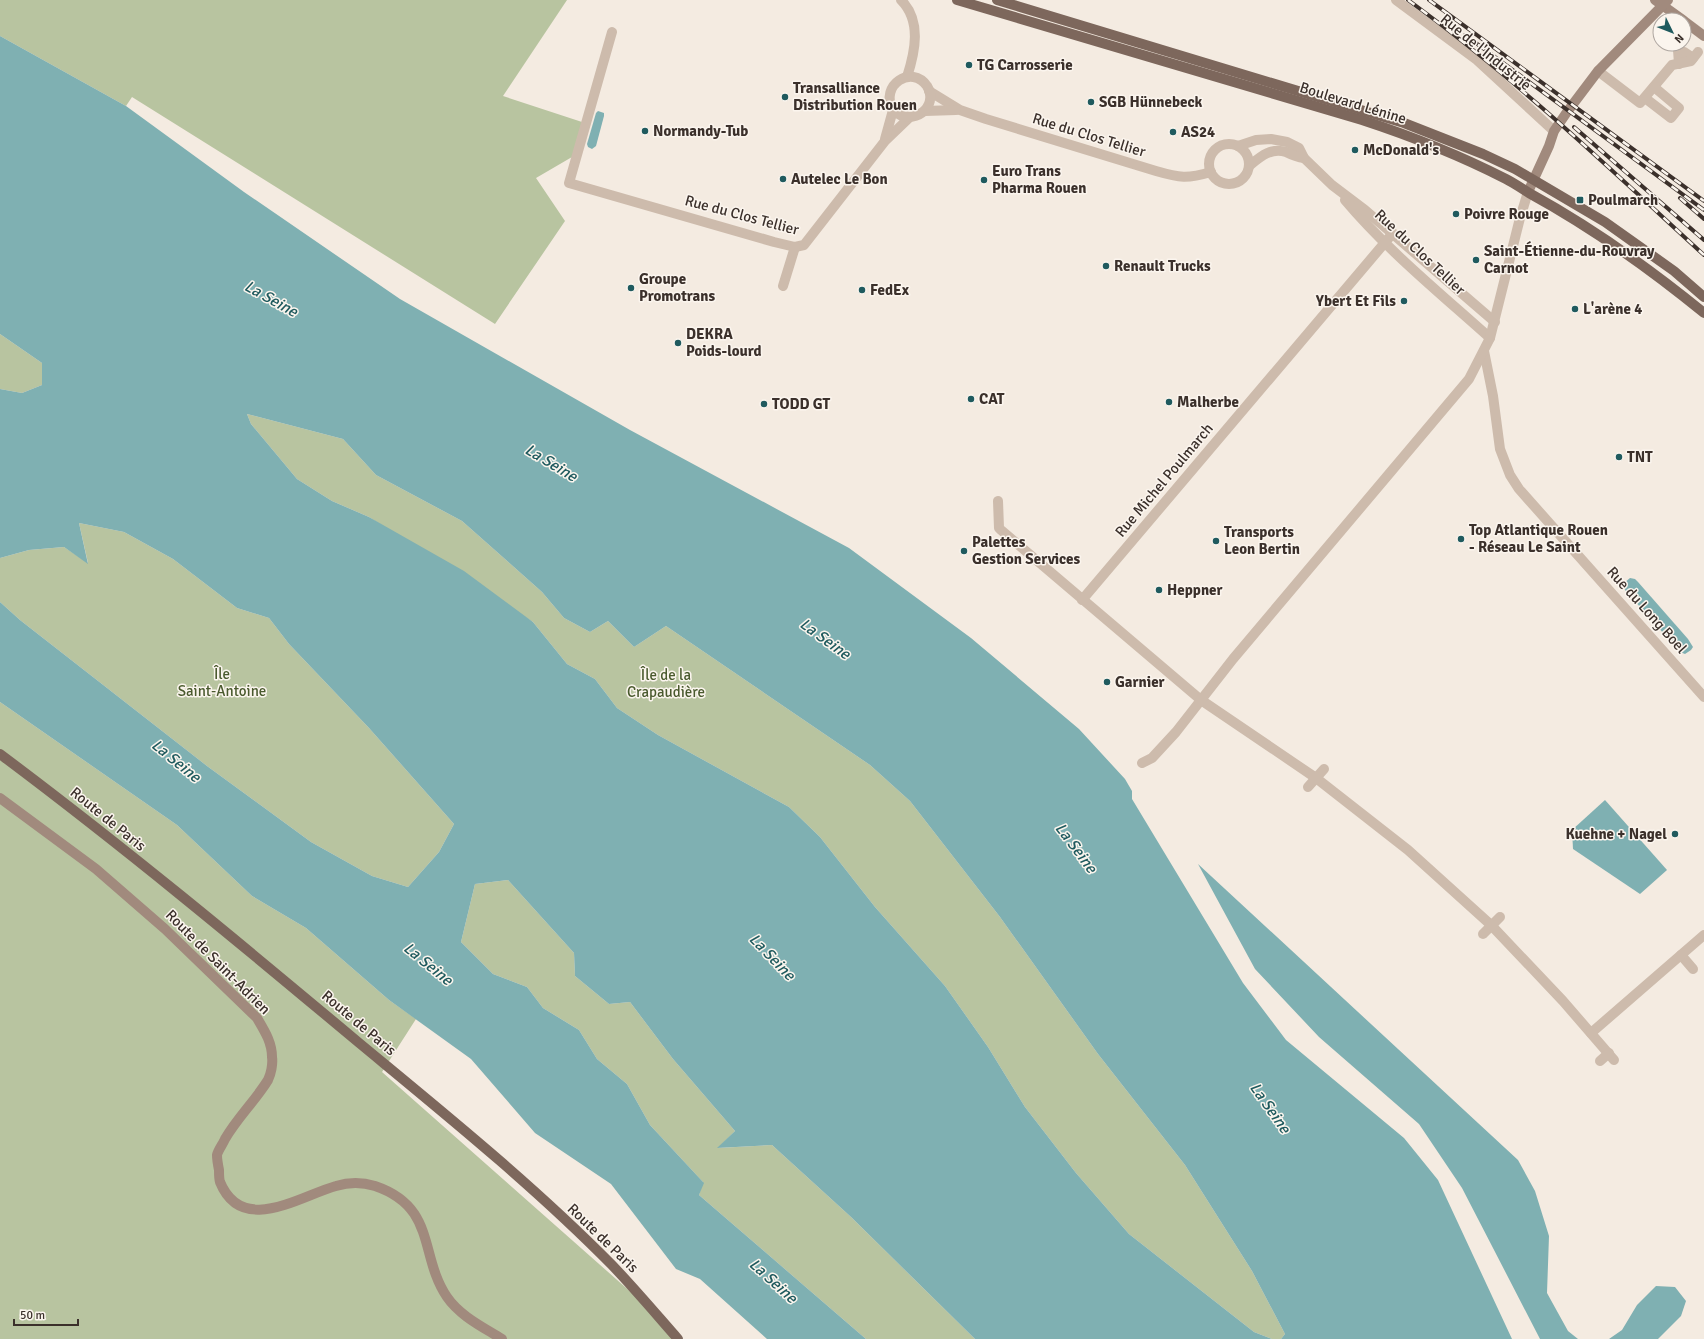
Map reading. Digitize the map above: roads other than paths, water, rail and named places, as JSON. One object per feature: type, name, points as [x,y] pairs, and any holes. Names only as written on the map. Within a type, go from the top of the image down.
[{"type":"main road","name":"Boulevard Lénine","points":[[957,0],[1398,132],[1478,165],[1552,205],[1670,285],[1704,313]]},
{"type":"main road","name":"Boulevard Lénine","points":[[997,0],[1404,123],[1483,154],[1534,180],[1605,222],[1674,271],[1704,297]]},
{"type":"main road","points":[[1528,192],[1554,131],[1598,70],[1662,2],[1674,12]]},
{"type":"main road","points":[[1692,27],[1704,36]]},
{"type":"main road","name":"Route de Paris","points":[[0,754],[60,799],[244,946],[451,1120],[582,1236],[628,1282],[678,1339]]},
{"type":"main road","name":"Route de Saint-Adrien","points":[[0,798],[96,869],[165,929],[257,1018],[265,1031],[269,1041],[272,1057],[268,1079],[233,1125],[217,1154],[219,1181],[232,1202],[252,1210],[267,1210],[285,1206],[337,1186],[350,1183],[363,1183],[390,1192],[406,1205],[422,1227],[438,1280],[448,1298],[462,1312],[502,1339]]},
{"type":"street","points":[[901,0],[912,15],[915,38],[913,59],[907,77]]},
{"type":"street","name":"Rue de l'Industrie","points":[[1396,0],[1477,60],[1554,131]]},
{"type":"street","name":"Rue du Clos Tellier","points":[[612,32],[569,183],[795,247],[800,247],[807,242],[885,141],[909,118],[917,116],[925,110],[960,110]]},
{"type":"street","points":[[1598,70],[1640,103],[1672,65],[1690,61],[1696,55]]},
{"type":"street","name":"Rue du Clos Tellier","points":[[885,141],[893,110],[889,100],[891,90],[897,81],[907,77],[918,79],[927,86],[929,91],[960,110],[986,120],[1181,178],[1190,178],[1211,172]]},
{"type":"street","points":[[1645,98],[1671,118],[1679,108],[1654,87]]},
{"type":"street","points":[[925,110],[929,102],[929,91]]},
{"type":"street","points":[[893,110],[902,116],[909,118]]},
{"type":"street","name":"Rue du Clos Tellier","points":[[1304,158],[1296,157],[1284,152],[1271,151],[1262,155],[1249,166],[1244,178],[1232,184],[1219,182],[1211,172],[1209,161],[1215,150],[1227,144],[1238,146],[1256,140],[1271,139],[1287,142],[1299,148],[1304,158],[1332,185],[1359,216],[1417,273],[1490,338]]},
{"type":"street","points":[[1238,146],[1246,154],[1249,166]]},
{"type":"street","name":"Rue du Clos Tellier","points":[[1332,185],[1393,233],[1495,322]]},
{"type":"street","points":[[1142,763],[1152,758],[1160,750],[1233,659],[1469,379],[1490,338],[1528,192]]},
{"type":"street","name":"Rue Michel Poulmarch","points":[[1082,600],[1393,233]]},
{"type":"street","points":[[783,286],[795,247]]},
{"type":"street","name":"Rue du Long Boel","points":[[1484,351],[1493,396],[1500,450],[1510,474],[1519,489],[1704,697]]},
{"type":"street","points":[[998,501],[999,528],[1082,600],[1201,700],[1316,778],[1373,822],[1438,884],[1491,925],[1591,1033],[1611,1057],[1600,1061]]},
{"type":"street","points":[[1308,787],[1324,769]]},
{"type":"street","points":[[1483,934],[1500,917]]},
{"type":"street","points":[[1591,1033],[1704,935]]},
{"type":"street","points":[[1681,955],[1693,969]]},
{"type":"water","name":"La Seine","points":[[0,36],[126,106],[244,192],[400,299],[630,430],[849,548],[971,638],[1079,729],[1125,779],[1132,791],[1132,799],[1243,983],[1286,1040],[1404,1138],[1438,1180],[1512,1339],[1281,1339],[1285,1334],[1252,1271],[1185,1165],[1098,1054],[1000,917],[910,801],[870,765],[666,626],[634,647],[608,621],[590,632],[564,618],[542,592],[462,521],[376,475],[343,439],[247,414],[251,424],[297,479],[332,501],[369,517],[464,571],[533,622],[567,664],[595,679],[617,708],[658,735],[789,807],[820,837],[875,907],[945,986],[988,1047],[1025,1107],[1076,1173],[1129,1234],[1254,1332],[1272,1339],[975,1339],[851,1217],[772,1145],[717,1148],[735,1131],[673,1059],[630,1002],[609,1004],[575,976],[574,953],[508,880],[475,884],[461,942],[493,974],[527,987],[543,1008],[579,1030],[597,1059],[627,1084],[650,1125],[704,1183],[699,1195],[866,1339],[767,1339],[700,1279],[676,1269],[611,1184],[535,1133],[471,1059],[389,1000],[306,928],[252,896],[177,825],[0,702],[0,602],[20,620],[207,766],[311,842],[372,876],[408,887],[439,852],[454,824],[369,728],[289,644],[269,618],[237,608],[173,559],[124,532],[79,523],[88,564],[64,547],[29,550],[0,558],[0,389],[22,393],[42,385],[42,363],[0,334]]},
{"type":"water","points":[[598,111],[604,113],[604,116],[596,146],[592,149],[588,147],[587,144],[596,113]]},
{"type":"water","points":[[1630,578],[1635,579],[1638,582],[1688,639],[1693,647],[1691,650],[1685,654],[1680,652],[1625,590],[1624,583]]},
{"type":"water","points":[[1605,800],[1667,870],[1640,894],[1573,849],[1572,830]]},
{"type":"water","points":[[1198,864],[1518,1160],[1535,1191],[1549,1236],[1547,1293],[1568,1331],[1578,1339],[1540,1339],[1462,1188],[1419,1124],[1319,1037],[1255,969]]},
{"type":"water","points":[[1656,1286],[1675,1287],[1686,1301],[1681,1316],[1658,1339],[1609,1339],[1622,1330],[1637,1305]]},
{"type":"railway","points":[[1408,0],[1486,60],[1523,91],[1704,255]]},
{"type":"railway","points":[[1429,0],[1704,201]]},
{"type":"railway","points":[[1465,35],[1704,210]]},
{"type":"railway","points":[[1574,127],[1704,240]]},
{"type":"railway","points":[[1680,198],[1704,219]]},
{"type":"place","name":"TG Carrosserie","points":[[969,65]]},
{"type":"place","name":"Transalliance Distribution Rouen","points":[[785,97]]},
{"type":"place","name":"SGB Hünnebeck","points":[[1091,102]]},
{"type":"place","name":"Normandy-Tub","points":[[645,131]]},
{"type":"place","name":"AS24","points":[[1173,132]]},
{"type":"place","name":"McDonald's","points":[[1355,150]]},
{"type":"place","name":"Autelec Le Bon","points":[[783,179]]},
{"type":"place","name":"Euro Trans Pharma Rouen","points":[[984,180]]},
{"type":"place","name":"Poulmarch","points":[[1580,200]]},
{"type":"place","name":"Poivre Rouge","points":[[1456,214]]},
{"type":"place","name":"Saint-Étienne-du-Rouvray Carnot","points":[[1476,260]]},
{"type":"place","name":"Renault Trucks","points":[[1106,266]]},
{"type":"place","name":"Groupe Promotrans","points":[[631,288]]},
{"type":"place","name":"FedEx","points":[[862,290]]},
{"type":"place","name":"Ybert Et Fils","points":[[1404,301]]},
{"type":"place","name":"L'arène 4","points":[[1575,309]]},
{"type":"place","name":"DEKRA Poids-lourd","points":[[678,343]]},
{"type":"place","name":"CAT","points":[[971,399]]},
{"type":"place","name":"Malherbe","points":[[1169,402]]},
{"type":"place","name":"TODD GT","points":[[764,404]]},
{"type":"place","name":"TNT","points":[[1619,457]]},
{"type":"place","name":"Top Atlantique Rouen - Réseau Le Saint","points":[[1461,539]]},
{"type":"place","name":"Transports Leon Bertin","points":[[1216,541]]},
{"type":"place","name":"Palettes Gestion Services","points":[[964,551]]},
{"type":"place","name":"Heppner","points":[[1159,590]]},
{"type":"place","name":"Garnier","points":[[1107,682]]},
{"type":"place","name":"Kuehne + Nagel","points":[[1675,834]]},
{"type":"park label","name":"Île Saint-Antoine","points":[[222,682]]},
{"type":"park label","name":"Île de la Crapaudière","points":[[666,684]]}]
